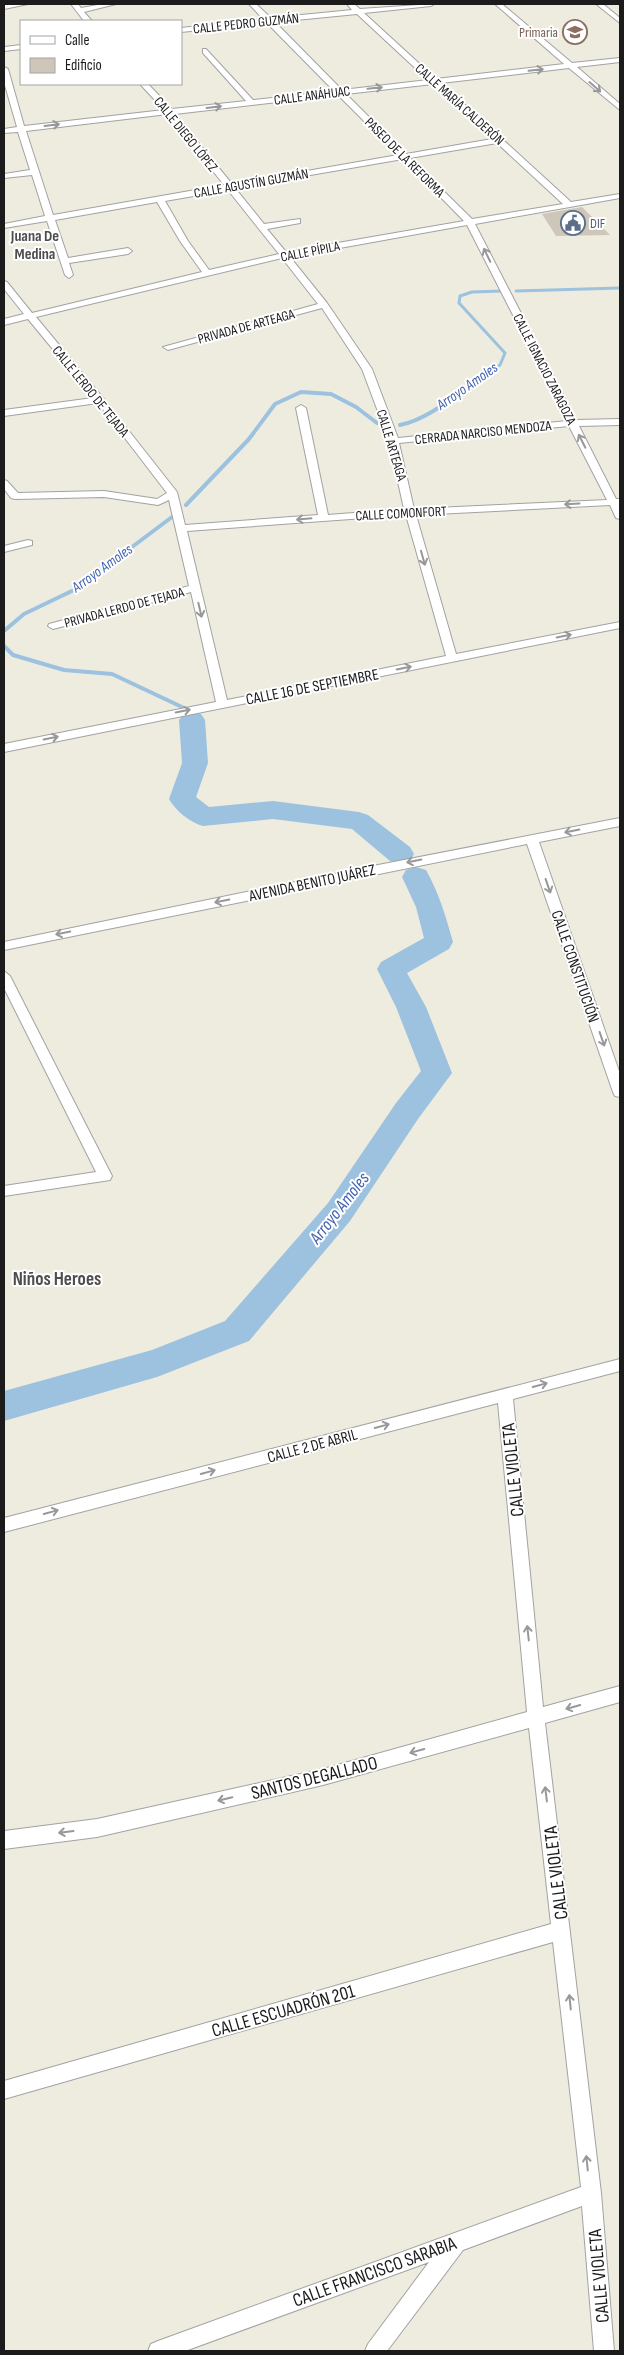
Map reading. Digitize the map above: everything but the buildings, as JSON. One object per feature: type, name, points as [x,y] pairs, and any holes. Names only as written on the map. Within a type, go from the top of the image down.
[{"type":"street","points":[[4,7],[24,4]]},
{"type":"street","points":[[74,4],[87,20]]},
{"type":"street","points":[[79,11],[112,4]]},
{"type":"street","name":"PASEO DE LA REFORMA","points":[[252,4],[470,222]]},
{"type":"street","name":"CALLE MARÍA CALDERÓN","points":[[350,4],[570,206]]},
{"type":"street","name":"CALLE PEDRO GUZMÁN","points":[[182,30],[431,4]]},
{"type":"street","points":[[498,4],[620,108]]},
{"type":"street","points":[[599,4],[620,22]]},
{"type":"street","points":[[4,50],[20,48]]},
{"type":"street","points":[[206,51],[251,102]]},
{"type":"street","name":"CALLE ANÁHUAC","points":[[4,131],[620,60]]},
{"type":"street","points":[[4,69],[49,218],[69,275]]},
{"type":"street","name":"CALLE DIEGO LÓPEZ","points":[[145,85],[170,112],[284,255]]},
{"type":"street","name":"CALLE AGUSTÍN GUZMÁN","points":[[4,226],[499,140]]},
{"type":"street","points":[[4,176],[35,172]]},
{"type":"street","name":"CALLE PÍPILA","points":[[4,322],[284,255],[620,196]]},
{"type":"street","points":[[160,199],[184,241],[207,273]]},
{"type":"street","points":[[262,227],[297,221]]},
{"type":"street","name":"CALLE IGNACIO ZARAGOZA","points":[[470,222],[573,423],[617,502],[620,516]]},
{"type":"street","points":[[65,261],[128,251]]},
{"type":"street","name":"CALLE ARTEAGA","points":[[284,255],[324,305],[367,369],[394,441],[410,512],[452,658]]},
{"type":"street","name":"CALLE LERDO DE TEJADA","points":[[4,284],[100,400],[174,497]]},
{"type":"street","name":"PRIVADA DE ARTEAGA","points":[[168,347],[324,305]]},
{"type":"street","points":[[4,413],[100,400]]},
{"type":"street","points":[[301,408],[323,517]]},
{"type":"street","name":"CERRADA NARCISO MENDOZA","points":[[394,441],[573,423],[620,422]]},
{"type":"street","points":[[4,483],[15,496],[112,495],[138,497],[158,502],[174,497],[222,704]]},
{"type":"street","name":"CALLE COMONFORT","points":[[180,523],[617,502]]},
{"type":"street","points":[[4,549],[28,543]]},
{"type":"street","name":"PRIVADA LERDO DE TEJADA","points":[[53,626],[195,588]]},
{"type":"street","name":"CALLE 16 DE SEPTIEMBRE","points":[[4,748],[620,625]]},
{"type":"street","name":"AVENIDA BENITO JUÁREZ","points":[[4,946],[373,870],[620,822]]},
{"type":"street","name":"CALLE CONSTITUCIÓN","points":[[532,840],[620,1092]]},
{"type":"street","points":[[4,976],[105,1176],[4,1191]]},
{"type":"street","name":"CALLE 2 DE ABRIL","points":[[4,1525],[620,1365]]},
{"type":"street","name":"CALLE VIOLETA","points":[[505,1394],[536,1718],[591,2193],[604,2351]]},
{"type":"street","name":"SANTOS DEGALLADO","points":[[4,1840],[97,1828],[323,1777],[620,1694]]},
{"type":"street","name":"CALLE ESCUADRÓN 201","points":[[4,2090],[562,1930]]},
{"type":"street","name":"CALLE FRANCISCO SARABIA","points":[[158,2351],[591,2193]]},
{"type":"street","points":[[375,2351],[458,2240]]},
{"type":"waterway","name":"Arroyo Amoles","points":[[516,291],[620,288]]},
{"type":"waterway","name":"Arroyo Amoles","points":[[472,384],[500,365],[505,353],[459,303],[460,296],[472,292],[502,291]]},
{"type":"waterway","name":"Arroyo Amoles","points":[[400,425],[430,413],[474,383]]},
{"type":"waterway","name":"Arroyo Amoles","points":[[186,505],[249,439],[275,404],[301,392],[331,394],[356,407],[377,423]]},
{"type":"waterway","name":"Arroyo Amoles","points":[[4,631],[24,614],[76,589],[172,517]]},
{"type":"waterway","name":"Arroyo Amoles","points":[[4,646],[13,655],[64,670],[112,674],[182,707]]},
{"type":"waterway","name":"Arroyo Amoles","points":[[192,720],[195,763],[182,799],[203,817],[273,810],[359,821],[400,854]]},
{"type":"waterway","name":"Arroyo Amoles","points":[[4,1406],[157,1363],[237,1331],[339,1212],[407,1111],[437,1073],[411,1007],[391,969],[439,942],[430,907],[416,877]]},
{"type":"place","name":"Primaria","points":[[575,32]]},
{"type":"place","name":"DIF","points":[[573,223]]},
{"type":"district","name":"Juana De Medina","points":[[35,244]]},
{"type":"district","name":"Niños Heroes","points":[[57,1278]]}]
